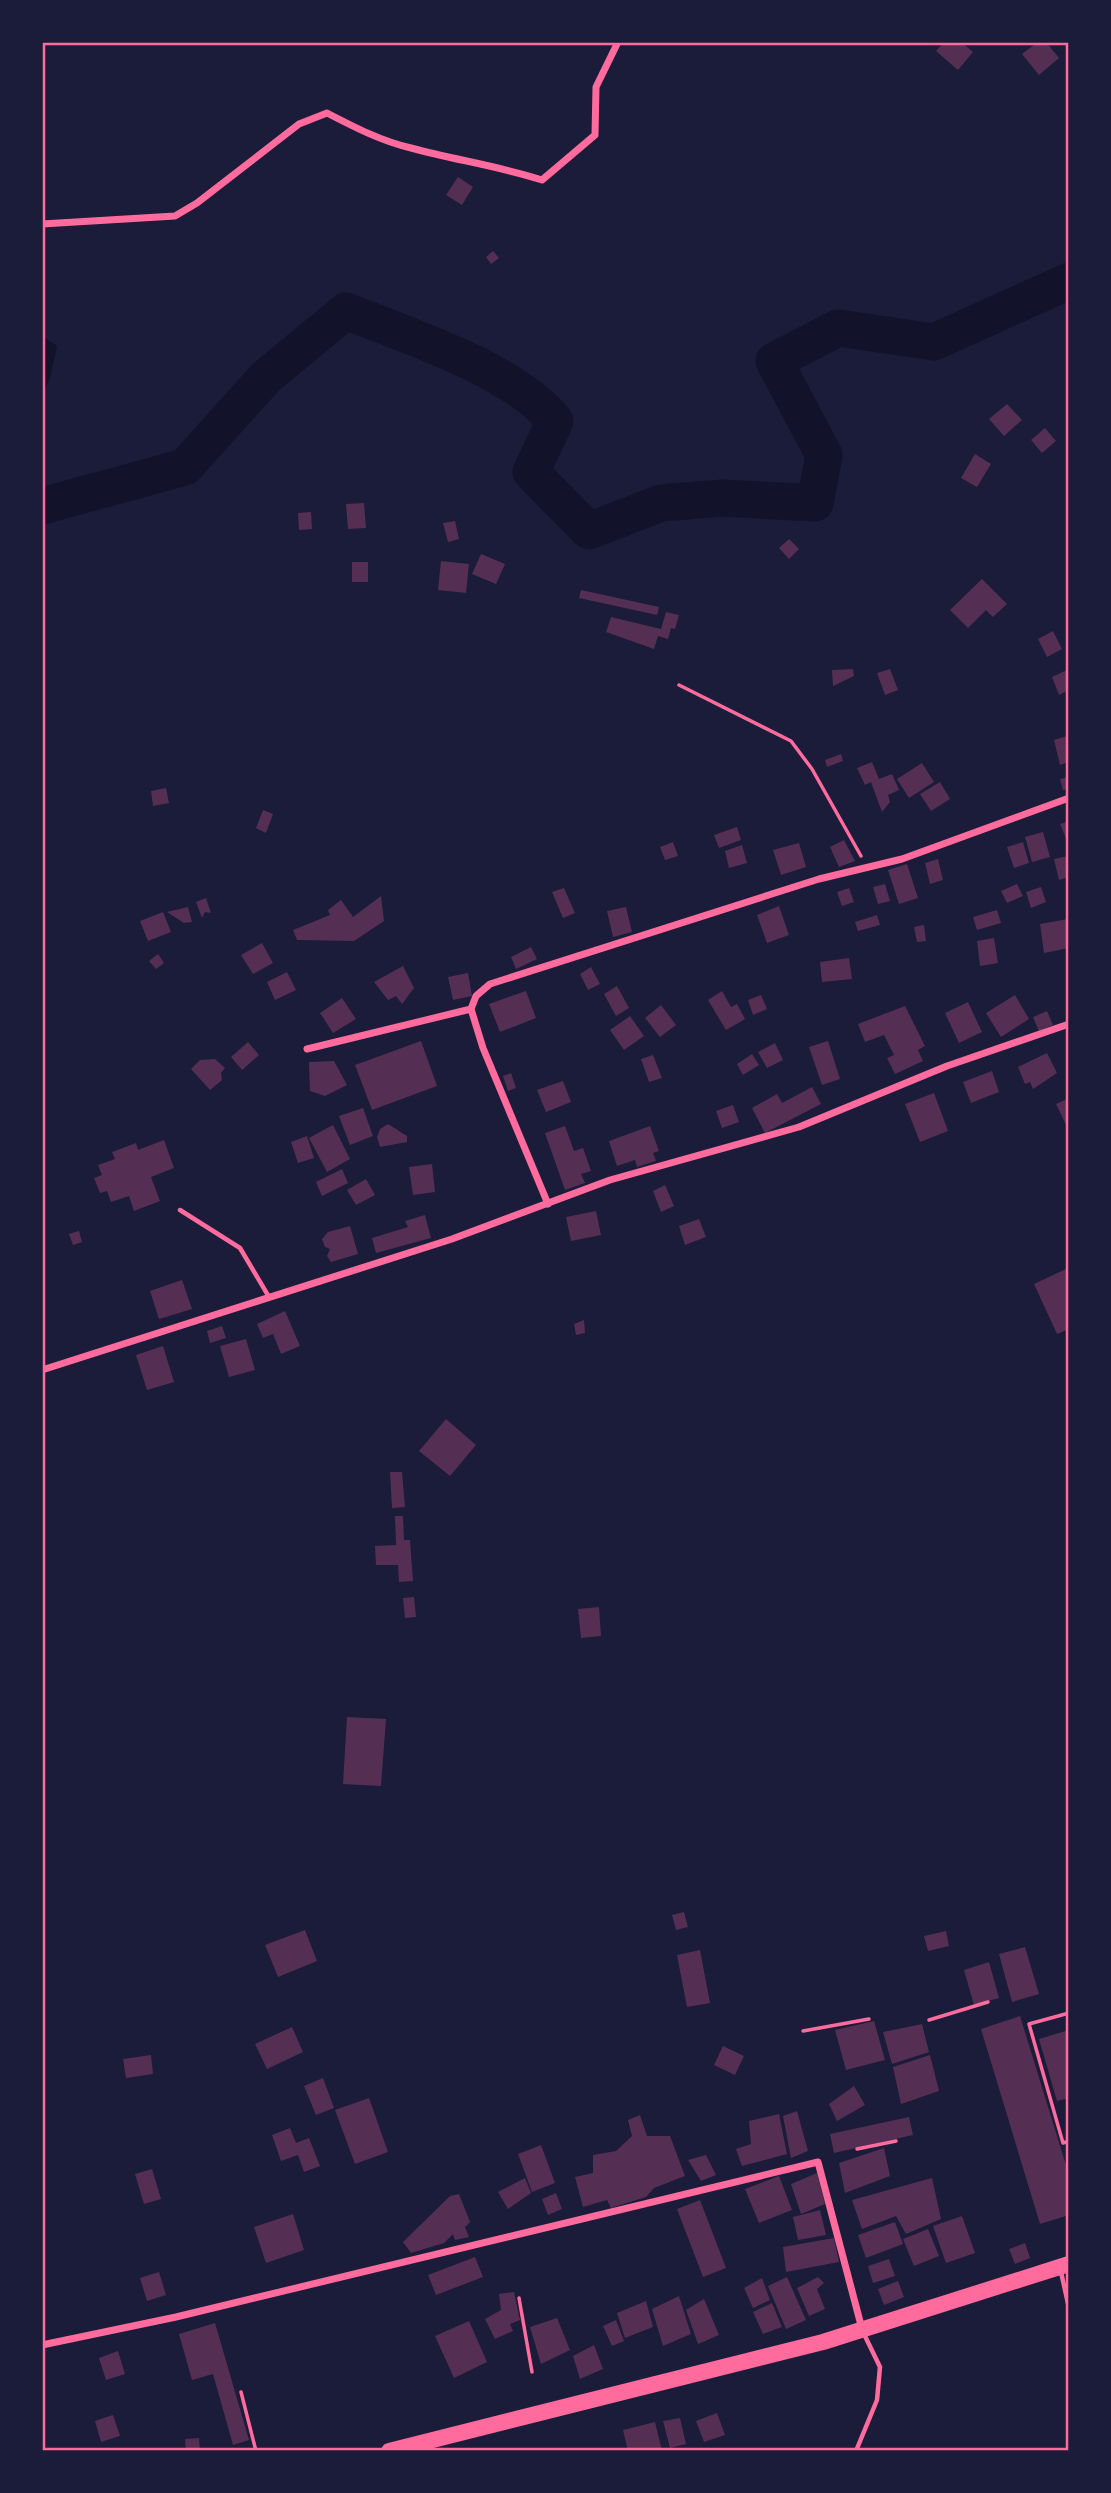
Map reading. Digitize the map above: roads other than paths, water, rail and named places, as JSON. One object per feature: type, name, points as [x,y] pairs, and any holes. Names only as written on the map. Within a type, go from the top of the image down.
[{"type":"highway","points":[[389,2451],[487,2428],[862,2329],[1064,2266]]},
{"type":"street","points":[[42,224],[175,216],[197,203],[299,124],[327,113],[367,134],[410,148],[499,166],[542,180],[595,135],[596,87],[618,42]]},
{"type":"street","points":[[548,1204],[483,1048],[471,1009],[476,996],[489,984],[819,879],[902,859],[1069,799]]},
{"type":"street","points":[[307,1049],[471,1009]]},
{"type":"street","points":[[42,1370],[452,1239],[610,1180],[799,1127],[947,1066],[1069,1024]]},
{"type":"street","points":[[42,2345],[176,2318],[818,2162],[862,2329]]},
{"type":"lane","points":[[180,1210],[240,1248],[269,1297]]},
{"type":"lane","points":[[1064,2266],[1069,2308]]},
{"type":"lane","points":[[856,2451],[877,2400],[880,2367],[862,2329]]},
{"type":"lane","points":[[962,2451],[968,2451]]},
{"type":"waterway","points":[[42,506],[185,467],[266,377],[346,311],[458,356],[513,385],[537,402],[555,421],[531,472],[589,531],[661,503],[723,498],[815,503],[824,455],[774,361],[838,328],[934,342],[1069,281]]}]
